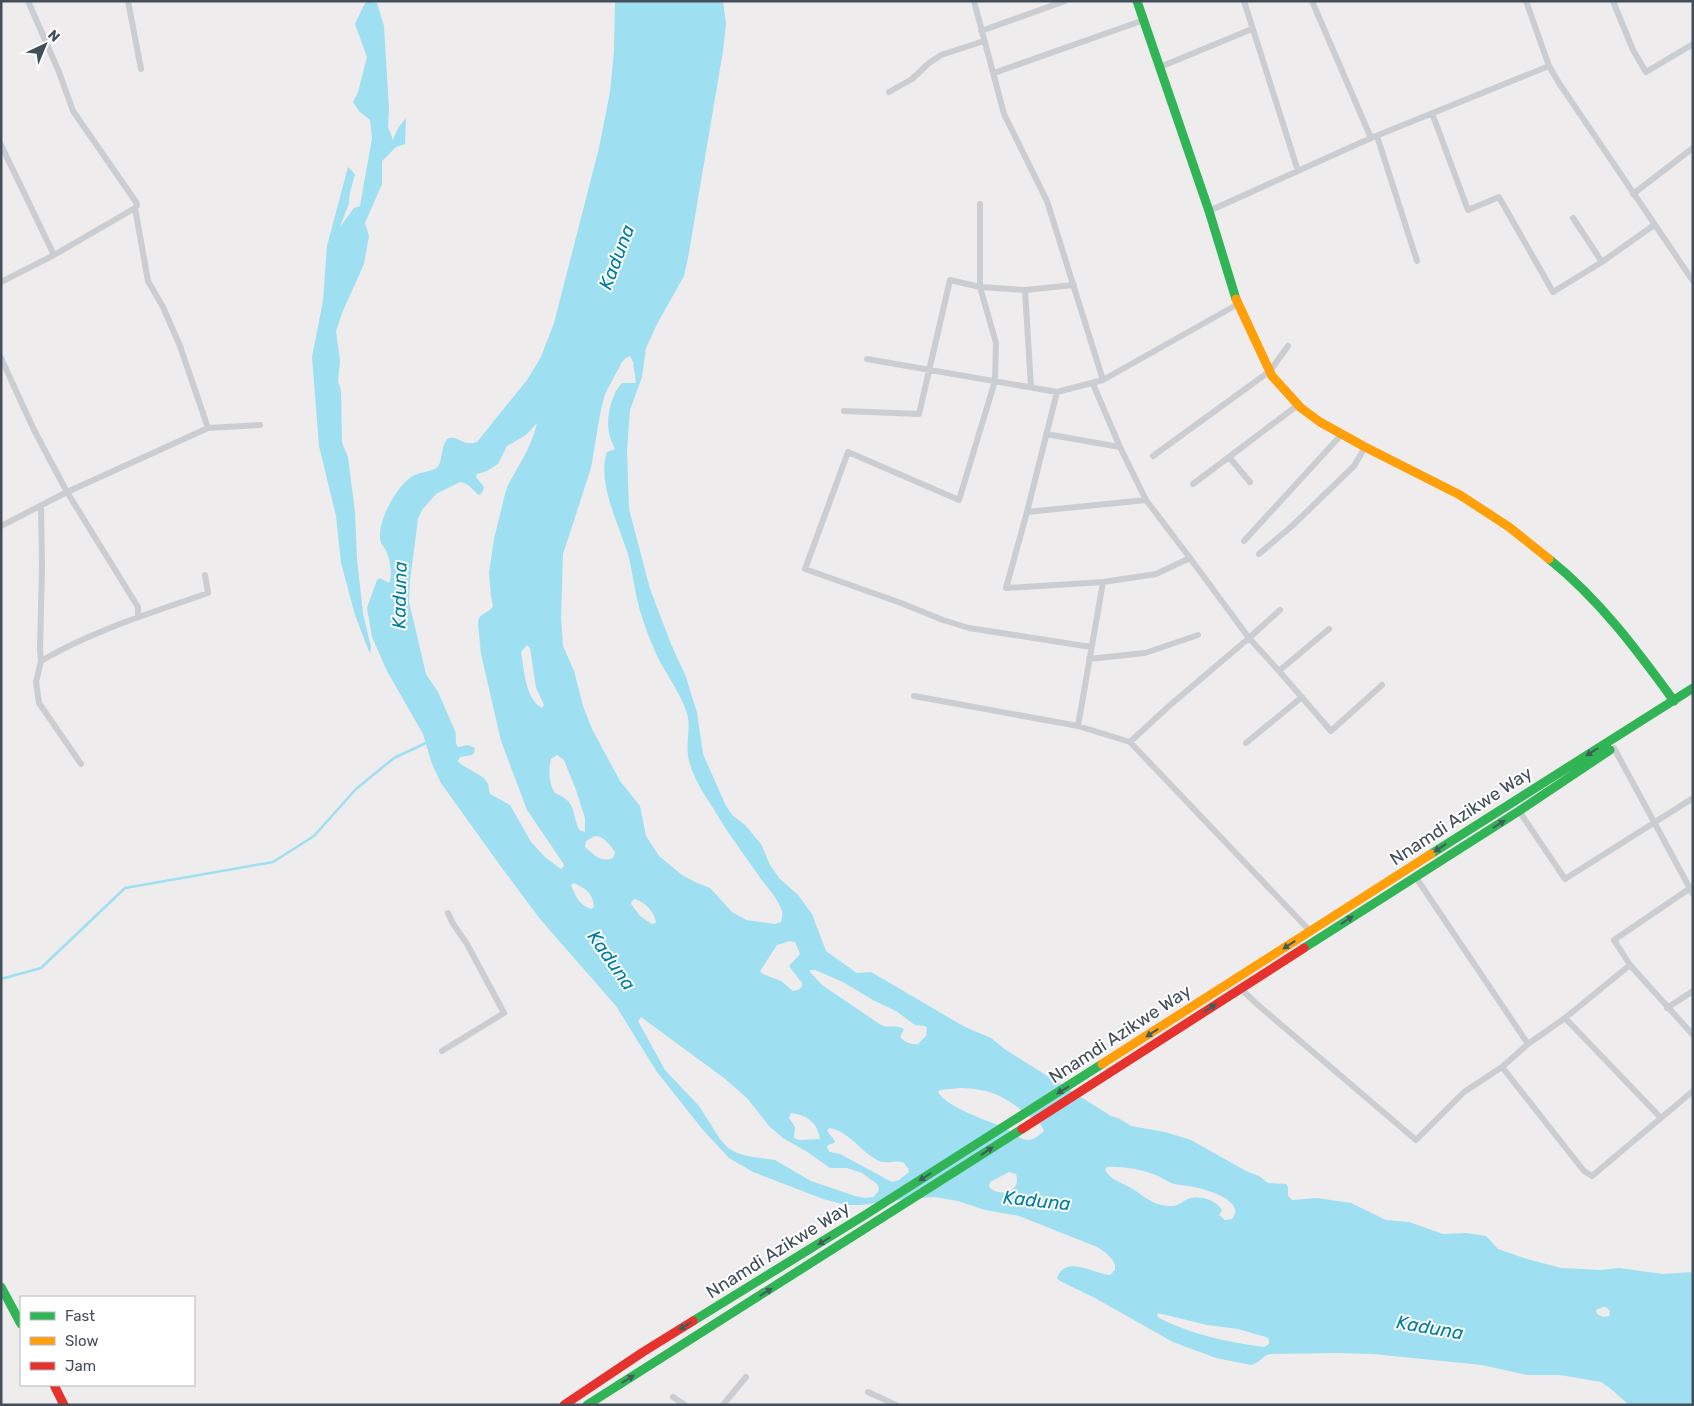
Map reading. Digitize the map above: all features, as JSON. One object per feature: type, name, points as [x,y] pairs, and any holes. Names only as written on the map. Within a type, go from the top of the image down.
[{"type":"main road","points":[[1137,1],[1209,212],[1238,304],[1270,371],[1298,405],[1320,422],[1460,495],[1509,527],[1565,572],[1626,636],[1674,701]]},
{"type":"main road","name":"Nnamdi Azikwe Way","points":[[564,1405],[643,1352],[1104,1064],[1693,688]]},
{"type":"main road","name":"Nnamdi Azikwe Way","points":[[587,1405],[1110,1073],[1693,698]]},
{"type":"main road","points":[[1,1287],[20,1322]]},
{"type":"main road","points":[[54,1386],[64,1405]]},
{"type":"street","points":[[28,1],[73,111],[136,202],[135,208],[148,282],[163,307],[180,346],[208,428]]},
{"type":"street","points":[[128,1],[141,69]]},
{"type":"street","points":[[974,1],[1004,114],[1046,202],[1103,380]]},
{"type":"street","points":[[981,31],[1065,1]]},
{"type":"street","points":[[1244,1],[1298,171]]},
{"type":"street","points":[[1312,1],[1374,137],[1417,261]]},
{"type":"street","points":[[1526,1],[1549,66],[1559,83],[1693,281]]},
{"type":"street","points":[[1613,1],[1633,50],[1646,72],[1693,44]]},
{"type":"street","points":[[994,73],[1144,20]]},
{"type":"street","points":[[1160,66],[1252,29]]},
{"type":"street","points":[[889,92],[912,78],[941,55],[984,41]]},
{"type":"street","points":[[1209,212],[1374,137],[1549,66]]},
{"type":"street","points":[[1432,113],[1468,210],[1499,197],[1553,292],[1602,262],[1654,225]]},
{"type":"street","points":[[1,145],[54,255]]},
{"type":"street","points":[[1634,194],[1693,148]]},
{"type":"street","points":[[980,204],[980,287],[996,343],[995,381],[959,500],[848,452],[805,570],[969,628],[1091,647]]},
{"type":"street","points":[[1,282],[54,255],[135,208]]},
{"type":"street","points":[[1573,218],[1602,262]]},
{"type":"street","points":[[844,410],[919,414],[950,280],[980,287],[1025,290],[1074,285]]},
{"type":"street","points":[[1025,290],[1031,387]]},
{"type":"street","points":[[867,359],[1057,392],[1103,380],[1238,304]]},
{"type":"street","points":[[1153,456],[1270,371],[1288,346]]},
{"type":"street","points":[[1,358],[34,430],[67,492],[138,607],[138,617]]},
{"type":"street","points":[[1093,384],[1120,447],[1146,500],[1249,638],[1331,731],[1382,685]]},
{"type":"street","points":[[1057,392],[1006,588],[1103,582],[1156,574],[1190,558]]},
{"type":"street","points":[[1193,484],[1298,405]]},
{"type":"street","points":[[1,526],[67,492],[208,428],[260,425]]},
{"type":"street","points":[[1046,434],[1120,447]]},
{"type":"street","points":[[1244,541],[1342,434]]},
{"type":"street","points":[[1259,554],[1292,526],[1354,466],[1365,447]]},
{"type":"street","points":[[1228,457],[1250,482]]},
{"type":"street","points":[[1027,512],[1146,500]]},
{"type":"street","points":[[41,505],[41,660],[36,682],[39,704],[81,764]]},
{"type":"street","points":[[41,660],[57,651],[138,617],[208,593],[205,575]]},
{"type":"street","points":[[1078,726],[1103,582]]},
{"type":"street","points":[[1130,742],[1280,610]]},
{"type":"street","points":[[1280,671],[1329,628]]},
{"type":"street","points":[[1089,659],[1145,653],[1198,635]]},
{"type":"street","points":[[914,696],[1078,726],[1130,742],[1310,932]]},
{"type":"street","points":[[1246,743],[1302,697]]},
{"type":"street","points":[[1614,748],[1656,822],[1691,892],[1614,940],[1630,965],[1693,1035]]},
{"type":"street","points":[[1519,811],[1565,879],[1693,798]]},
{"type":"street","points":[[1415,876],[1528,1044]]},
{"type":"street","points":[[442,1050],[504,1013],[448,913]]},
{"type":"street","points":[[1241,989],[1416,1140],[1464,1092],[1502,1067],[1528,1044],[1565,1018],[1630,965]]},
{"type":"street","points":[[1667,1008],[1693,991]]},
{"type":"street","points":[[1565,1018],[1660,1118]]},
{"type":"street","points":[[1502,1067],[1584,1171],[1592,1176],[1693,1091]]},
{"type":"street","points":[[723,1405],[746,1376]]},
{"type":"street","points":[[868,1392],[896,1405]]},
{"type":"street","points":[[673,1397],[685,1405]]},
{"type":"water","points":[[366,1],[377,3],[384,26],[389,109],[388,127],[393,140],[398,128],[406,118],[405,144],[396,147],[382,161],[382,184],[365,223],[369,236],[364,264],[336,331],[340,361],[338,381],[341,390],[342,443],[348,457],[355,512],[357,559],[363,614],[371,647],[370,654],[355,615],[341,563],[336,516],[319,446],[312,357],[323,301],[327,246],[348,167],[355,174],[349,203],[340,227],[354,208],[360,206],[372,138],[370,120],[359,111],[353,102],[358,92],[367,57],[355,24]]},
{"type":"water","name":"Kaduna","points":[[615,1],[723,1],[726,24],[723,51],[684,276],[646,348],[642,377],[630,410],[627,450],[629,509],[650,589],[686,677],[697,713],[703,754],[726,806],[732,815],[745,825],[761,844],[770,865],[779,878],[798,895],[812,914],[826,951],[857,973],[871,972],[965,1027],[991,1038],[1006,1050],[1111,1116],[1131,1126],[1165,1132],[1191,1140],[1246,1171],[1259,1176],[1268,1183],[1286,1184],[1288,1196],[1292,1200],[1317,1198],[1351,1203],[1386,1220],[1409,1222],[1443,1234],[1466,1233],[1486,1236],[1498,1249],[1561,1268],[1601,1270],[1619,1268],[1663,1274],[1693,1272],[1693,1405],[1629,1405],[1601,1382],[1560,1375],[1527,1375],[1482,1365],[1373,1354],[1269,1354],[1251,1365],[1216,1358],[1173,1342],[1057,1278],[1061,1271],[1067,1267],[1074,1266],[1110,1275],[1115,1270],[1115,1265],[1105,1252],[1097,1247],[1019,1216],[985,1210],[958,1201],[934,1197],[846,1205],[823,1199],[753,1172],[729,1158],[703,1130],[657,1072],[616,1006],[540,919],[441,783],[432,764],[423,734],[387,671],[372,637],[367,608],[377,580],[380,578],[389,583],[390,580],[389,560],[386,550],[381,543],[380,535],[384,517],[393,498],[404,483],[413,476],[438,467],[445,442],[450,438],[456,438],[468,443],[477,442],[527,380],[541,357],[554,323],[599,148],[610,92],[614,51]],"holes":[[[630,356],[633,362],[636,383],[622,383],[615,393],[609,413],[608,427],[615,449],[607,452],[604,464],[607,491],[629,558],[640,612],[658,657],[687,713],[689,724],[688,755],[692,771],[704,795],[728,832],[778,902],[782,916],[781,922],[775,924],[746,920],[732,912],[710,888],[682,875],[659,856],[646,836],[640,806],[620,781],[592,729],[583,706],[574,671],[563,646],[561,618],[563,554],[591,468],[605,394],[622,362]],[[537,423],[527,451],[505,494],[494,539],[489,573],[493,606],[480,617],[478,624],[481,654],[501,741],[527,810],[563,863],[564,866],[561,869],[546,858],[531,842],[510,805],[490,794],[488,784],[484,778],[459,763],[460,757],[472,755],[475,748],[468,745],[458,747],[457,745],[455,731],[438,692],[426,674],[409,602],[418,519],[422,510],[436,494],[460,482],[468,485],[479,495],[484,487],[476,477],[477,474],[487,471],[498,464],[507,446],[526,435]],[[527,645],[530,648],[536,688],[544,705],[542,708],[532,698],[526,683],[521,652]],[[557,755],[564,760],[585,818],[585,832],[579,830],[572,808],[567,800],[555,793],[550,781],[551,759]],[[595,836],[604,839],[615,852],[613,858],[605,860],[585,847],[586,841]],[[574,883],[588,891],[593,901],[594,906],[592,909],[582,903],[574,893],[571,885]],[[634,899],[642,902],[648,908],[654,915],[656,923],[652,924],[640,916],[631,904]],[[790,941],[795,942],[800,954],[789,966],[802,983],[802,987],[793,991],[781,981],[760,971],[777,945]],[[810,970],[815,970],[843,982],[896,1011],[915,1025],[925,1026],[927,1028],[926,1036],[918,1044],[911,1044],[900,1037],[904,1029],[881,1025],[822,985]],[[641,1017],[724,1078],[747,1098],[770,1127],[783,1138],[830,1168],[847,1168],[862,1173],[877,1184],[878,1192],[873,1197],[855,1196],[811,1181],[775,1160],[737,1153],[728,1148],[720,1139],[699,1106],[665,1070],[638,1021]],[[960,1088],[995,1094],[1004,1098],[1041,1125],[1044,1131],[1039,1136],[1027,1140],[1018,1137],[1003,1127],[958,1108],[942,1098],[938,1092],[940,1090]],[[791,1113],[810,1120],[819,1133],[820,1139],[799,1140],[794,1138],[795,1127],[789,1118]],[[829,1128],[843,1133],[879,1161],[903,1162],[909,1172],[899,1180],[892,1182],[840,1154],[830,1152],[827,1148],[828,1145],[835,1141],[827,1131]],[[1107,1167],[1124,1167],[1148,1172],[1174,1184],[1213,1192],[1229,1201],[1234,1206],[1235,1212],[1232,1219],[1225,1220],[1219,1215],[1222,1210],[1219,1206],[1202,1198],[1188,1199],[1174,1206],[1157,1204],[1108,1175],[1105,1169]],[[1009,1172],[1016,1174],[1017,1180],[1013,1189],[1004,1192],[989,1187],[990,1182]],[[1606,1307],[1610,1311],[1609,1316],[1603,1317],[1597,1314],[1596,1310]],[[1158,1313],[1207,1325],[1238,1329],[1266,1337],[1269,1339],[1269,1344],[1264,1347],[1236,1343],[1184,1329],[1159,1318],[1157,1316]]]},
{"type":"waterway","points":[[1,979],[41,968],[125,888],[273,862],[314,836],[356,789],[394,758],[428,742]]},
{"type":"traffic: fast","points":[[1137,1],[1209,211],[1236,299]]},
{"type":"traffic: fast","points":[[1549,559],[1601,608],[1674,701]]},
{"type":"traffic: fast","points":[[1431,854],[1693,688]]},
{"type":"traffic: fast","points":[[1304,948],[1519,811],[1610,750]]},
{"type":"traffic: fast","points":[[693,1321],[865,1215],[1102,1064]]},
{"type":"traffic: fast","points":[[587,1405],[1022,1129]]},
{"type":"traffic: fast","points":[[1,1287],[20,1322]]},
{"type":"traffic: slow","points":[[1236,299],[1272,376],[1301,408],[1320,422],[1365,447],[1460,495],[1509,527],[1549,559]]},
{"type":"traffic: slow","points":[[1102,1064],[1431,854]]},
{"type":"traffic: jam","points":[[1022,1129],[1304,948]]},
{"type":"traffic: jam","points":[[564,1405],[693,1321]]},
{"type":"traffic: jam","points":[[54,1386],[64,1405]]}]
